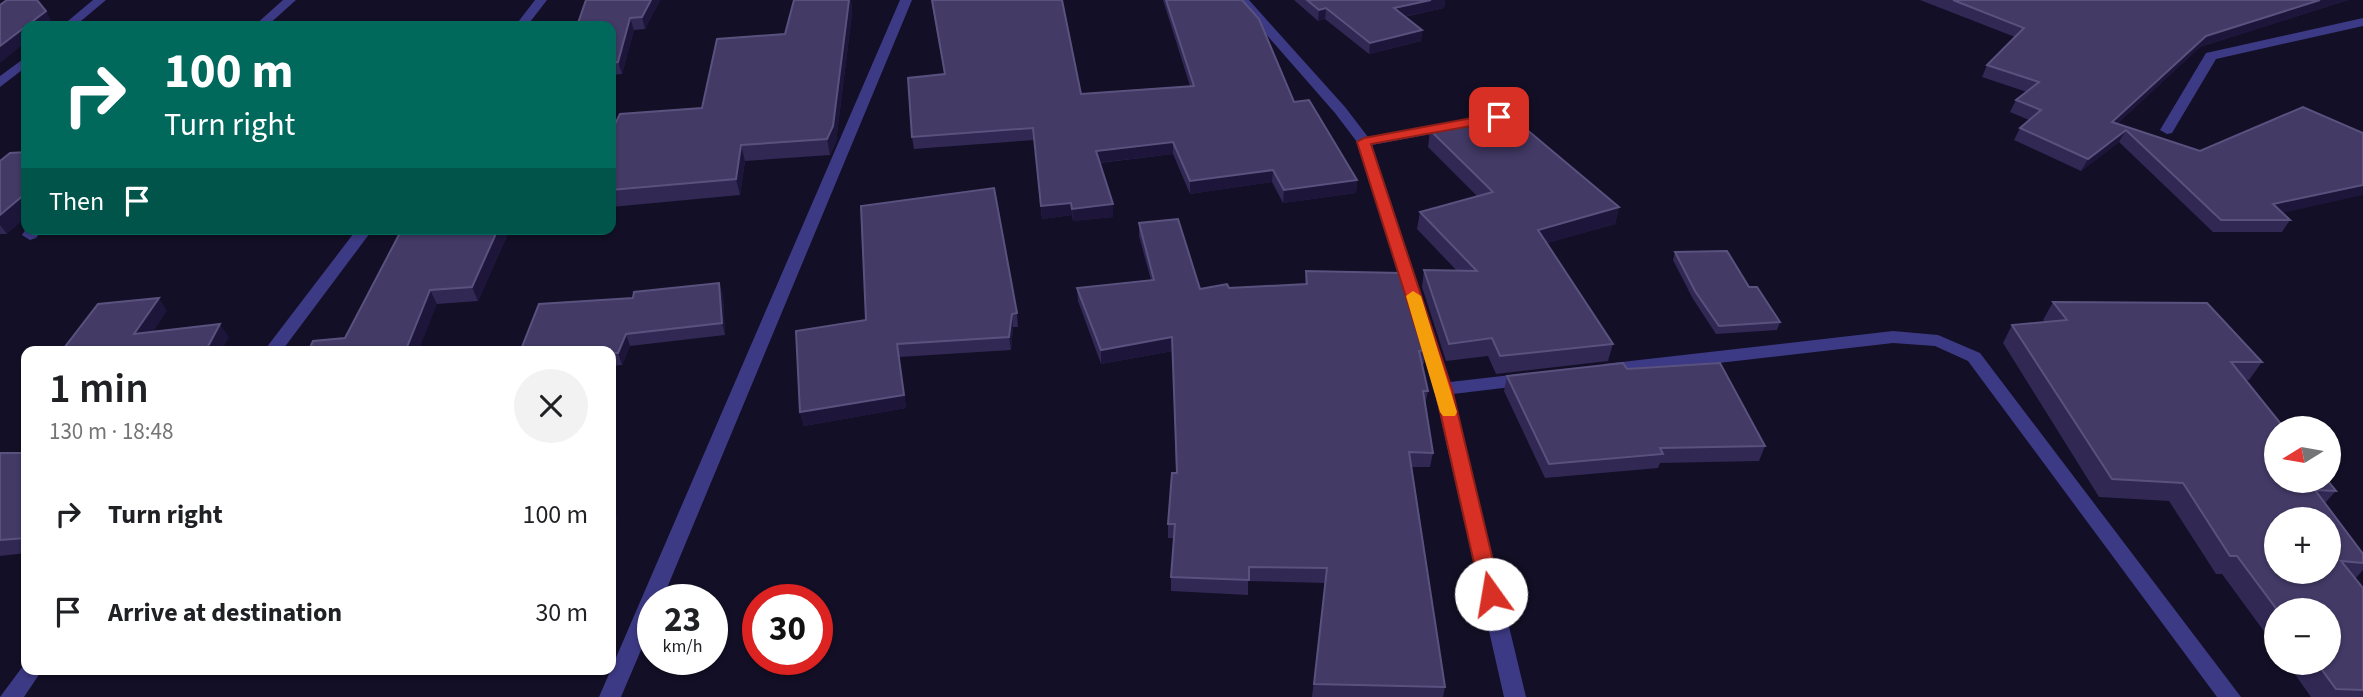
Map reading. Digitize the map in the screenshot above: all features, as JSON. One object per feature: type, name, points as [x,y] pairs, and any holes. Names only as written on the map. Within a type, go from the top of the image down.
[{"type":"street","points":[[74,21],[100,0]]},
{"type":"street","points":[[266,21],[290,0]]},
{"type":"street","points":[[525,21],[541,0]]},
{"type":"street","points":[[610,697],[906,0]]},
{"type":"street","points":[[1242,0],[1340,110],[1364,142],[1443,389],[1515,697]]},
{"type":"street","points":[[2167,131],[2211,56],[2363,22]]},
{"type":"street","points":[[0,83],[21,65]]},
{"type":"street","points":[[1364,142],[1486,119]]},
{"type":"street","points":[[277,346],[360,235]]},
{"type":"street","points":[[1580,373],[1893,337],[1938,341],[1974,357],[2231,697]]},
{"type":"street","points":[[1443,389],[1552,376]]},
{"type":"street","points":[[11,697],[27,675]]},
{"type":"building","points":[[7,0],[37,0],[46,11],[33,21],[21,21],[21,30],[0,46],[0,5]]},
{"type":"building","points":[[586,0],[651,0],[642,17],[630,18],[618,62],[616,21],[579,21]]},
{"type":"building","points":[[794,0],[849,0],[833,126],[827,139],[741,145],[736,179],[616,190],[616,122],[620,114],[702,108],[717,39],[785,34]]},
{"type":"building","points":[[932,0],[1062,0],[1081,94],[1194,86],[1166,0],[1242,0],[1259,19],[1294,102],[1309,100],[1357,180],[1284,190],[1273,170],[1190,181],[1173,142],[1096,151],[1113,204],[1072,209],[1071,203],[1041,206],[1033,128],[912,137],[908,78],[945,74]]},
{"type":"building","points":[[1307,0],[1431,0],[1394,8],[1422,30],[1370,43],[1326,8],[1319,10]]},
{"type":"building","points":[[1953,0],[2320,0],[2206,36],[2112,122],[2200,151],[2303,107],[2363,133],[2363,185],[2273,204],[2290,220],[2221,220],[2126,130],[2088,159],[2020,128],[2041,110],[2016,100],[2039,82],[1987,65],[2024,28]]},
{"type":"building","points":[[1507,113],[1619,207],[1538,230],[1613,344],[1500,356],[1492,338],[1449,344],[1424,270],[1477,271],[1420,212],[1493,192],[1430,130]]},
{"type":"building","points":[[21,152],[21,197],[0,215],[0,161],[10,153]]},
{"type":"building","points":[[994,188],[1017,313],[1012,314],[1009,337],[897,344],[904,395],[800,412],[796,331],[866,320],[861,206]]},
{"type":"building","points":[[1178,219],[1200,289],[1227,284],[1229,288],[1307,284],[1306,271],[1401,273],[1426,350],[1419,351],[1428,391],[1423,391],[1433,453],[1409,452],[1445,687],[1314,684],[1327,568],[1249,567],[1249,580],[1171,577],[1175,524],[1168,524],[1172,473],[1177,473],[1172,337],[1101,350],[1077,288],[1154,280],[1139,223]]},
{"type":"building","points":[[399,235],[495,235],[472,287],[430,290],[407,346],[311,346],[313,341],[345,338]]},
{"type":"building","points":[[1727,251],[1749,287],[1757,287],[1780,322],[1719,326],[1695,291],[1675,252]]},
{"type":"building","points":[[719,283],[722,323],[626,334],[618,353],[616,346],[522,346],[539,304],[633,298],[634,292]]},
{"type":"building","points":[[159,298],[134,334],[220,324],[208,346],[66,346],[98,304]]},
{"type":"building","points":[[2053,302],[2207,303],[2262,362],[2231,362],[2275,416],[2264,416],[2264,494],[2318,494],[2328,507],[2264,507],[2264,584],[2341,584],[2341,561],[2363,588],[2363,690],[2336,689],[2326,675],[2341,675],[2341,598],[2268,598],[2237,556],[2230,556],[2183,483],[2112,479],[2012,325],[2067,320]]},
{"type":"building","points":[[1623,363],[1627,369],[1720,363],[1765,446],[1660,448],[1663,454],[1549,464],[1507,376]]},
{"type":"building","points":[[0,453],[21,453],[21,538],[0,540]]},
{"type":"building","points":[[2341,525],[2363,554],[2363,563],[2341,561]]},
{"type":"slow traffic","points":[[1413,296],[1449,412]]},
{"type":"route","points":[[1491,594],[1443,389],[1364,142],[1499,117]]}]
